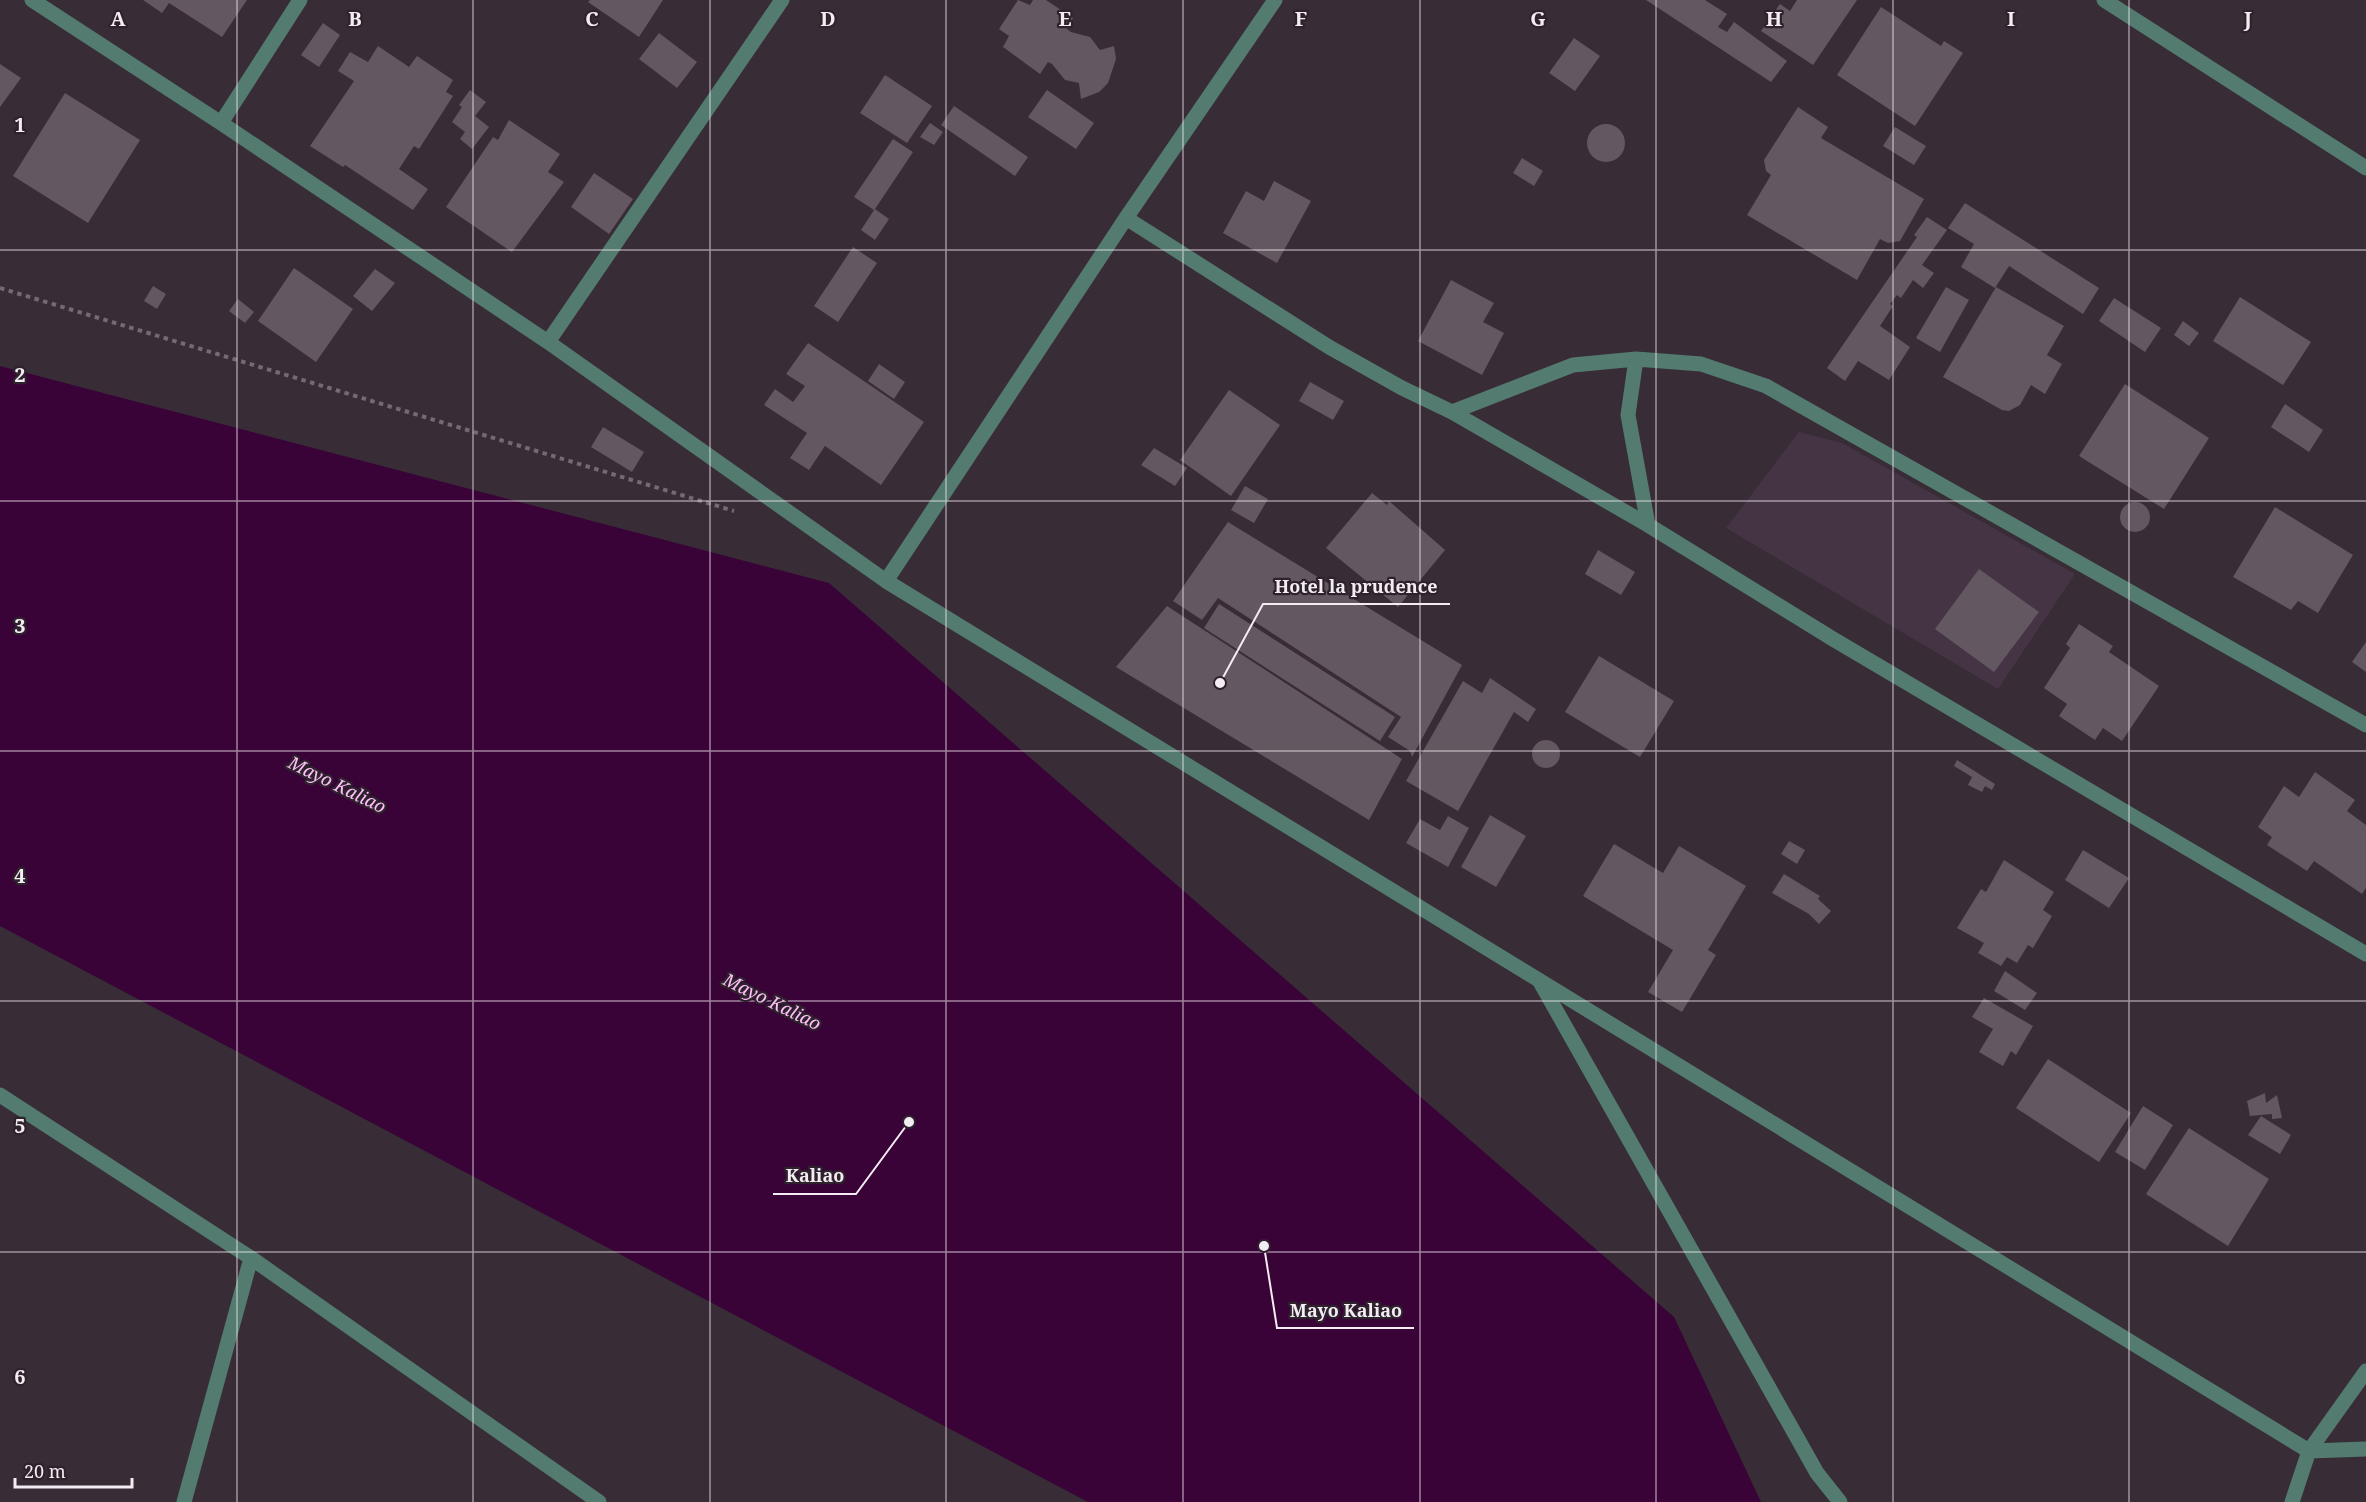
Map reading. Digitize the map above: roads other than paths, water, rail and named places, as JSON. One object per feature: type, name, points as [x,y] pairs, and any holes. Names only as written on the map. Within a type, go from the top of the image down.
[{"type":"street","points":[[32,0],[221,123],[548,342],[886,581],[2309,1451],[2366,1449]]},
{"type":"street","points":[[221,123],[300,0]]},
{"type":"street","points":[[548,342],[782,0]]},
{"type":"street","points":[[886,581],[1126,218],[1275,0]]},
{"type":"street","points":[[2104,0],[2366,168]]},
{"type":"street","points":[[1126,218],[1329,347],[1402,388],[1452,412],[1648,525],[1843,645],[2366,954]]},
{"type":"street","points":[[1452,412],[1574,365],[1636,359],[1701,364],[1766,386],[2366,725]]},
{"type":"street","points":[[1636,359],[1628,415],[1648,525]]},
{"type":"street","points":[[1537,977],[1817,1473],[1840,1502]]},
{"type":"street","points":[[0,1095],[251,1258],[599,1502]]},
{"type":"street","points":[[184,1502],[251,1258]]},
{"type":"street","points":[[2292,1502],[2309,1451],[2366,1371]]},
{"type":"water","points":[[0,366],[829,583],[1674,1317],[1761,1502],[1088,1502],[0,926]]},
{"type":"place","name":"Hotel la prudence","points":[[1220,683]]},
{"type":"place","name":"Kaliao","points":[[909,1122]]},
{"type":"place","name":"Mayo Kaliao","points":[[1264,1246]]}]
